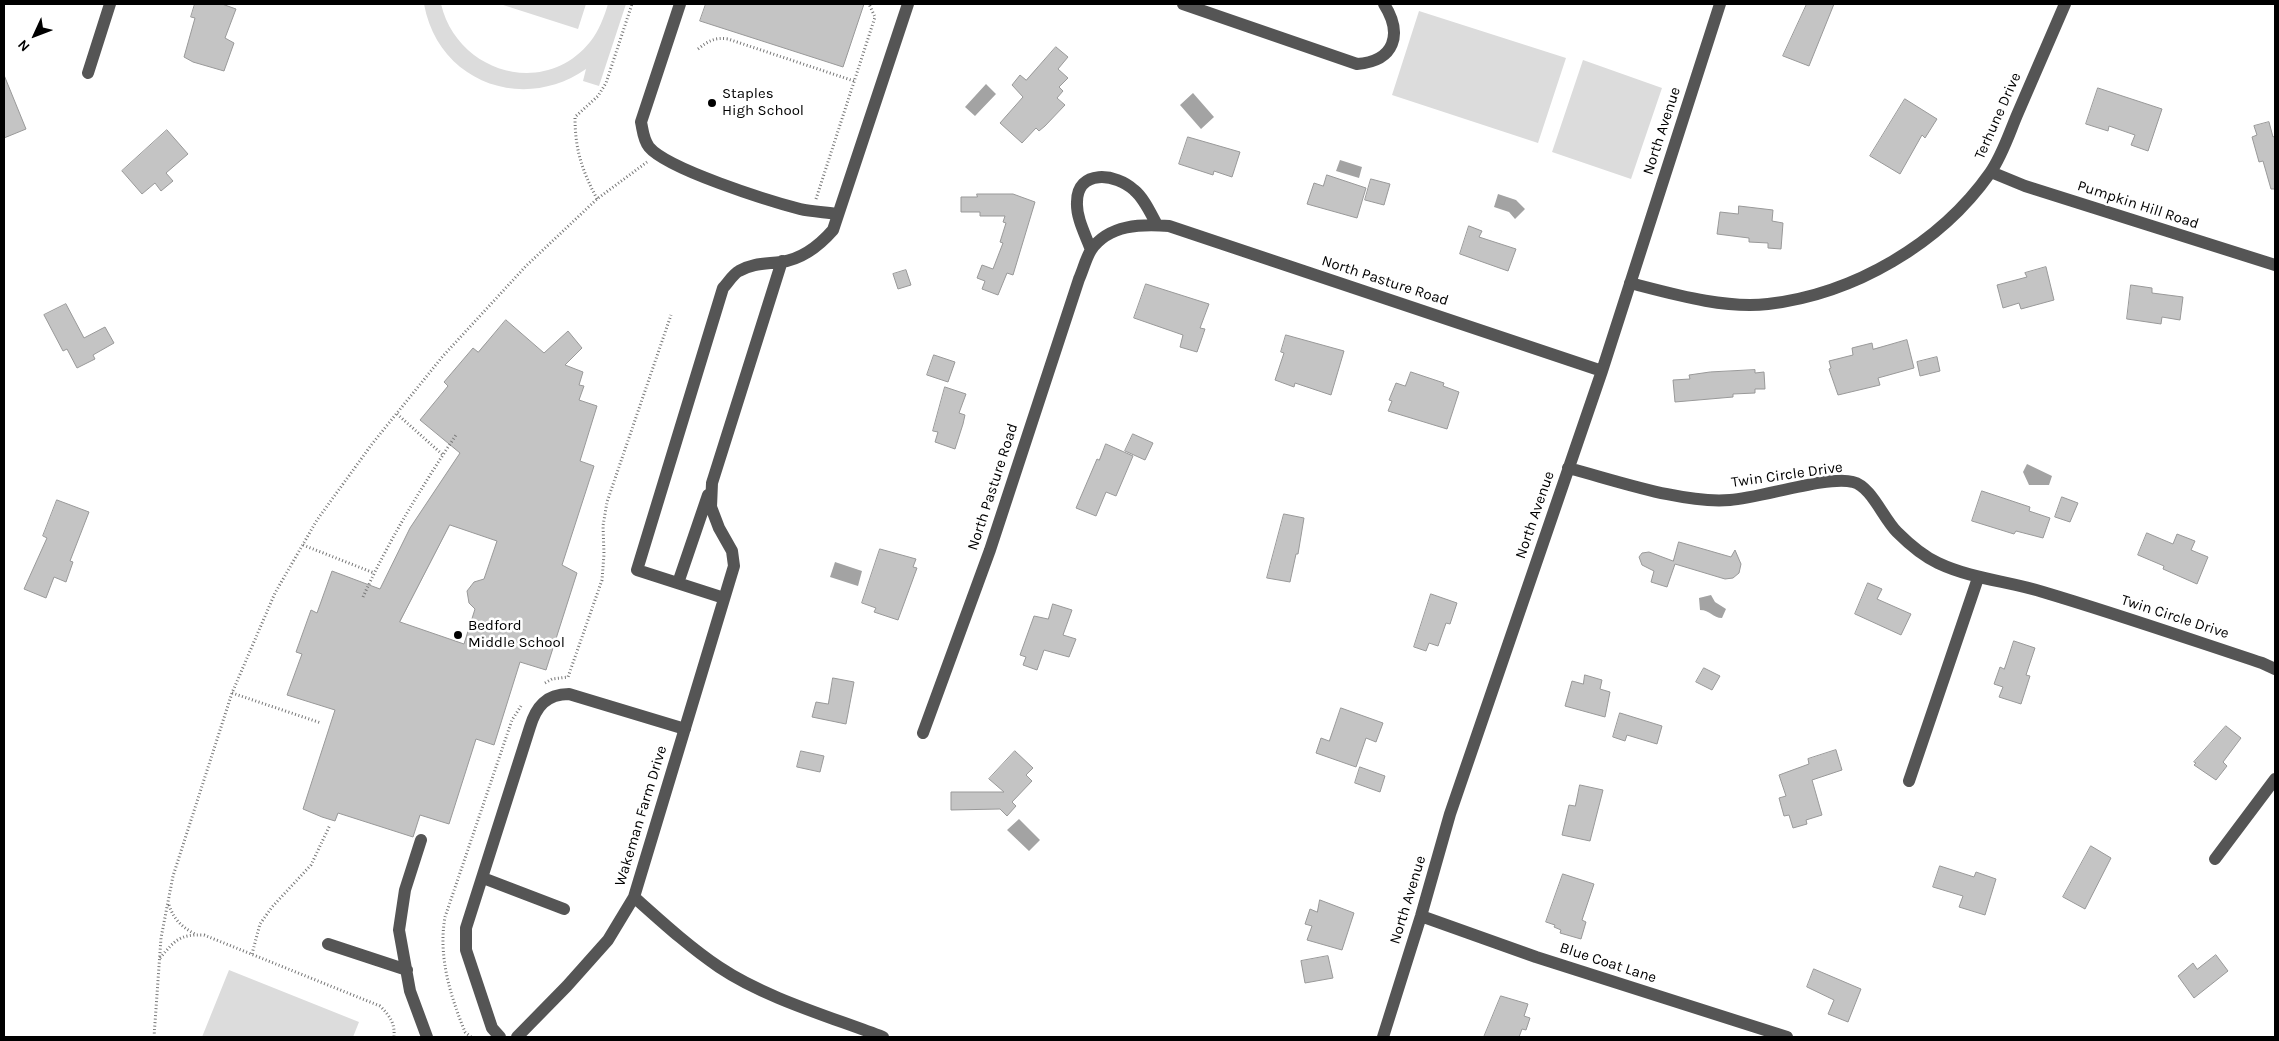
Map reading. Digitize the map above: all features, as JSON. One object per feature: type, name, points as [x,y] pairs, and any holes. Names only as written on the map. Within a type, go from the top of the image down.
[{"type":"street","points":[[88,73],[110,4]]},
{"type":"street","points":[[680,4],[642,122],[643,137],[658,155],[671,164],[802,209],[838,214]]},
{"type":"street","points":[[724,598],[637,570],[723,288],[737,272],[756,263],[782,262],[806,254],[821,244],[833,230],[908,4]]},
{"type":"street","points":[[1183,4],[1357,64],[1373,63],[1386,53],[1395,38],[1394,22],[1384,4]]},
{"type":"street","name":"North Avenue","points":[[1383,1037],[1421,916],[1450,814],[1602,371],[1720,4]]},
{"type":"street","name":"Terhune Drive","points":[[1630,283],[1709,302],[1767,304],[1843,286],[1880,269],[1930,235],[1958,209],[1991,172],[2065,4]]},
{"type":"street","name":"Pumpkin Hill Road","points":[[1991,172],[2025,186],[2275,265]]},
{"type":"street","points":[[1091,250],[1077,202],[1080,187],[1089,178],[1100,176],[1116,180],[1134,190],[1157,225]]},
{"type":"street","name":"North Pasture Road","points":[[923,733],[990,550],[1079,279],[1091,250],[1104,237],[1140,224],[1169,226],[1602,371]]},
{"type":"street","points":[[678,583],[712,483],[782,262]]},
{"type":"street","name":"Twin Circle Drive","points":[[1568,468],[1671,494],[1708,500],[1729,500],[1763,496],[1834,481],[1855,482],[1865,488],[1896,531],[1923,555],[1950,568],[1978,578],[1999,580],[2042,591],[2262,663],[2275,669]]},
{"type":"street","name":"Wakeman Farm Drive","points":[[516,1037],[567,986],[608,940],[634,896],[734,566],[732,551],[719,528],[711,507],[712,483]]},
{"type":"street","points":[[1909,781],[1978,578]]},
{"type":"street","points":[[500,1037],[492,1028],[466,950],[466,928],[534,716],[547,699],[560,694],[569,694],[684,729]]},
{"type":"street","points":[[2215,859],[2275,779]]},
{"type":"street","points":[[421,840],[405,890],[400,930],[410,991],[427,1037]]},
{"type":"street","points":[[483,878],[564,909]]},
{"type":"street","points":[[634,896],[673,932],[720,967],[774,995],[883,1037]]},
{"type":"street","name":"Blue Coat Lane","points":[[1421,916],[1536,957],[1786,1037]]},
{"type":"street","points":[[328,944],[407,970]]},
{"type":"path","points":[[597,199],[582,170],[575,140],[575,117],[598,96],[606,83],[632,4]]},
{"type":"path","points":[[817,211],[816,194],[875,17],[869,4]]},
{"type":"path","points":[[698,49],[709,40],[728,39],[854,81]]},
{"type":"path","points":[[154,1037],[161,938],[174,876],[232,693],[275,593],[317,520],[443,356],[526,266],[597,199],[635,169],[658,155]]},
{"type":"path","points":[[539,687],[552,679],[568,678],[602,580],[604,554],[602,526],[607,502],[671,314]]},
{"type":"path","points":[[397,414],[443,455]]},
{"type":"path","points":[[363,597],[410,507],[456,436]]},
{"type":"path","points":[[303,545],[374,573]]},
{"type":"path","points":[[232,693],[321,724]]},
{"type":"path","points":[[470,1037],[465,1032],[449,985],[443,959],[442,937],[445,917],[512,720],[525,700]]},
{"type":"path","points":[[252,954],[260,924],[272,907],[311,864],[330,825]]},
{"type":"path","points":[[168,904],[172,915],[182,926],[196,935]]},
{"type":"path","points":[[160,958],[173,943],[187,934],[204,935],[380,1006],[388,1014],[394,1026],[394,1037]]},
{"type":"shaded area","points":[[424,4],[441,4],[450,27],[465,47],[483,61],[504,70],[527,73],[550,70],[571,60],[593,38],[601,24],[608,4],[626,4],[599,86],[583,81],[586,69],[562,82],[536,88],[511,88],[487,82],[465,70],[446,53],[432,31]]},
{"type":"shaded area","points":[[500,4],[586,4],[578,29]]},
{"type":"shaded area","points":[[1419,11],[1566,58],[1538,143],[1392,95]]},
{"type":"shaded area","points":[[1583,60],[1662,88],[1631,179],[1552,152]]},
{"type":"shaded area","points":[[986,84],[996,94],[975,116],[965,107]]},
{"type":"shaded area","points":[[1193,93],[1214,117],[1201,129],[1180,105]]},
{"type":"shaded area","points":[[1340,160],[1362,167],[1359,178],[1336,171]]},
{"type":"shaded area","points":[[1498,194],[1516,200],[1525,209],[1515,219],[1509,212],[1494,207]]},
{"type":"shaded area","points":[[2027,464],[2052,476],[2049,485],[2029,485],[2023,472]]},
{"type":"shaded area","points":[[835,562],[862,571],[858,586],[830,577]]},
{"type":"shaded area","points":[[1711,595],[1715,602],[1726,609],[1722,618],[1700,610],[1699,598]]},
{"type":"shaded area","points":[[1019,819],[1040,840],[1029,851],[1007,830]]},
{"type":"shaded area","points":[[229,970],[359,1022],[353,1037],[202,1037]]},
{"type":"building","points":[[195,4],[222,4],[236,9],[225,38],[234,43],[224,71],[193,62],[184,57],[195,18],[191,17]]},
{"type":"building","points":[[706,4],[864,4],[843,67],[700,21]]},
{"type":"building","points":[[1807,4],[1834,4],[1809,66],[1783,56]]},
{"type":"building","points":[[1056,47],[1068,57],[1058,69],[1068,78],[1059,87],[1063,91],[1057,98],[1065,105],[1045,126],[1039,131],[1036,128],[1022,143],[1000,123],[1023,97],[1012,85],[1020,75],[1026,80]]},
{"type":"building","points":[[4,75],[26,129],[4,138]]},
{"type":"building","points":[[2098,88],[2162,109],[2148,151],[2131,145],[2135,135],[2109,126],[2108,131],[2086,124]]},
{"type":"building","points":[[1905,99],[1937,119],[1925,138],[1922,135],[1900,174],[1870,156]]},
{"type":"building","points":[[2269,122],[2273,137],[2275,136],[2275,189],[2271,189],[2263,161],[2259,162],[2252,137],[2257,135],[2254,126]]},
{"type":"building","points":[[167,130],[188,154],[166,173],[173,181],[161,191],[155,183],[142,194],[122,171]]},
{"type":"building","points":[[1188,137],[1240,152],[1232,177],[1214,171],[1213,175],[1179,164]]},
{"type":"building","points":[[1327,175],[1366,188],[1357,218],[1307,204],[1314,183],[1323,186]]},
{"type":"building","points":[[1371,179],[1390,184],[1384,205],[1365,200]]},
{"type":"building","points":[[977,194],[1013,194],[1035,202],[1013,275],[1007,273],[998,295],[982,289],[985,281],[977,278],[982,265],[993,269],[1003,243],[1000,242],[1006,223],[1003,222],[1005,216],[980,216],[980,212],[961,212],[961,197],[977,197]]},
{"type":"building","points":[[1739,206],[1773,210],[1772,221],[1783,223],[1781,249],[1768,248],[1768,243],[1749,242],[1749,238],[1717,234],[1720,212],[1738,214]]},
{"type":"building","points":[[1469,226],[1482,231],[1479,237],[1516,249],[1508,271],[1460,254]]},
{"type":"building","points":[[2046,267],[2054,300],[2021,309],[2019,303],[2003,308],[1997,285],[2027,277],[2025,273]]},
{"type":"building","points":[[906,270],[911,285],[898,289],[893,274]]},
{"type":"building","points":[[1146,284],[1209,304],[1200,328],[1205,329],[1197,352],[1180,347],[1183,335],[1134,318]]},
{"type":"building","points":[[2131,285],[2152,288],[2152,293],[2183,297],[2180,320],[2162,317],[2161,324],[2127,319]]},
{"type":"building","points":[[66,304],[84,338],[105,327],[114,343],[93,355],[95,359],[77,368],[67,349],[63,351],[44,315]]},
{"type":"building","points":[[506,320],[544,353],[568,331],[582,348],[565,365],[583,372],[579,385],[584,386],[579,400],[597,406],[580,461],[594,466],[562,565],[577,573],[546,670],[520,662],[494,745],[476,739],[449,824],[420,815],[413,837],[338,813],[335,821],[322,817],[303,809],[335,710],[287,695],[302,654],[296,652],[311,610],[317,613],[332,571],[380,589],[410,528],[460,453],[420,420],[448,386],[444,382],[473,348],[478,352]],"holes":[[[450,525],[497,541],[484,579],[474,582],[467,591],[469,603],[475,609],[464,644],[400,622]]]},
{"type":"building","points":[[1286,335],[1344,351],[1331,395],[1295,383],[1294,387],[1275,380],[1284,353],[1281,352]]},
{"type":"building","points":[[1907,340],[1914,368],[1878,378],[1880,385],[1838,395],[1829,369],[1831,368],[1829,361],[1853,355],[1852,348],[1872,343],[1873,349]]},
{"type":"building","points":[[934,355],[955,362],[948,382],[927,375]]},
{"type":"building","points":[[1937,357],[1940,371],[1920,376],[1917,362]]},
{"type":"building","points":[[1755,370],[1755,373],[1764,372],[1765,389],[1755,389],[1755,393],[1733,394],[1733,397],[1675,402],[1673,380],[1690,379],[1689,375],[1710,372]]},
{"type":"building","points":[[1411,372],[1444,383],[1443,386],[1459,392],[1447,429],[1388,411],[1392,401],[1389,400],[1396,383],[1405,386]]},
{"type":"building","points":[[945,387],[966,394],[959,413],[965,415],[955,449],[935,442],[938,432],[933,431]]},
{"type":"building","points":[[1133,434],[1153,443],[1145,460],[1125,451]]},
{"type":"building","points":[[1106,444],[1133,456],[1116,496],[1106,492],[1096,516],[1076,508],[1097,459],[1099,460]]},
{"type":"building","points":[[1982,491],[2030,507],[2029,511],[2050,518],[2043,538],[2016,531],[2014,534],[1972,521]]},
{"type":"building","points":[[2062,497],[2078,503],[2070,522],[2055,517]]},
{"type":"building","points":[[57,500],[89,512],[70,561],[73,562],[66,582],[54,577],[46,598],[24,589],[47,538],[43,536]]},
{"type":"building","points":[[1284,514],[1304,518],[1298,554],[1296,554],[1290,582],[1267,578]]},
{"type":"building","points":[[2147,533],[2173,544],[2177,534],[2195,541],[2191,550],[2208,557],[2197,584],[2163,569],[2164,566],[2138,555]]},
{"type":"building","points":[[1679,542],[1731,557],[1735,550],[1741,564],[1739,573],[1733,578],[1725,579],[1675,564],[1667,587],[1651,582],[1654,571],[1642,565],[1639,557],[1642,553],[1649,552],[1673,561]]},
{"type":"building","points":[[880,549],[916,559],[913,567],[917,568],[898,620],[874,612],[876,608],[862,603]]},
{"type":"building","points":[[1868,583],[1882,589],[1877,599],[1911,614],[1901,635],[1855,614]]},
{"type":"building","points":[[1431,594],[1457,603],[1450,624],[1446,623],[1438,646],[1429,643],[1426,651],[1414,647]]},
{"type":"building","points":[[1053,604],[1072,610],[1063,635],[1076,639],[1069,657],[1044,650],[1037,670],[1023,665],[1026,657],[1020,655],[1034,616],[1048,619]]},
{"type":"building","points":[[2014,641],[2035,648],[2026,675],[2030,676],[2021,704],[1999,697],[2003,687],[1994,684],[2000,667],[2004,669]]},
{"type":"building","points":[[1704,668],[1720,676],[1712,690],[1696,682]]},
{"type":"building","points":[[1585,675],[1602,680],[1600,689],[1610,692],[1605,717],[1565,706],[1572,681],[1583,684]]},
{"type":"building","points":[[833,678],[854,682],[846,724],[812,717],[816,702],[828,704]]},
{"type":"building","points":[[1341,708],[1383,723],[1376,742],[1366,738],[1356,767],[1316,753],[1321,738],[1329,741]]},
{"type":"building","points":[[1620,713],[1662,726],[1657,744],[1627,735],[1625,741],[1613,737]]},
{"type":"building","points":[[2226,726],[2241,738],[2223,762],[2227,766],[2216,780],[2194,765],[2196,763],[2194,762]]},
{"type":"building","points":[[1836,750],[1842,770],[1812,780],[1822,815],[1806,820],[1807,824],[1793,828],[1789,815],[1784,816],[1779,798],[1786,796],[1779,775],[1809,764],[1808,759]]},
{"type":"building","points":[[801,751],[824,756],[820,772],[797,767]]},
{"type":"building","points":[[1015,751],[1033,768],[1026,775],[1032,781],[1012,802],[1016,806],[1007,816],[1000,809],[951,810],[951,792],[1004,792],[989,779]]},
{"type":"building","points":[[1360,767],[1385,776],[1380,792],[1355,783]]},
{"type":"building","points":[[1580,785],[1603,790],[1590,841],[1562,835],[1569,805],[1575,806]]},
{"type":"building","points":[[2091,846],[2111,858],[2085,909],[2063,897]]},
{"type":"building","points":[[1940,866],[1974,877],[1976,872],[1996,879],[1985,915],[1959,907],[1963,896],[1933,887]]},
{"type":"building","points":[[1563,874],[1594,884],[1582,920],[1586,922],[1581,939],[1560,933],[1561,930],[1554,927],[1555,925],[1546,922]]},
{"type":"building","points":[[1320,900],[1354,913],[1342,950],[1307,940],[1312,926],[1305,924],[1310,909],[1317,912]]},
{"type":"building","points":[[2216,955],[2228,971],[2194,998],[2178,976],[2193,963],[2197,969]]},
{"type":"building","points":[[1328,956],[1333,978],[1305,983],[1301,961]]},
{"type":"building","points":[[1814,969],[1861,989],[1848,1022],[1828,1014],[1834,1000],[1807,987]]},
{"type":"building","points":[[1501,996],[1528,1004],[1524,1016],[1530,1018],[1526,1030],[1522,1029],[1519,1037],[1484,1037]]},
{"type":"place","name":"Staples High School","points":[[712,103]]},
{"type":"place","name":"Bedford Middle School","points":[[458,635]]}]
